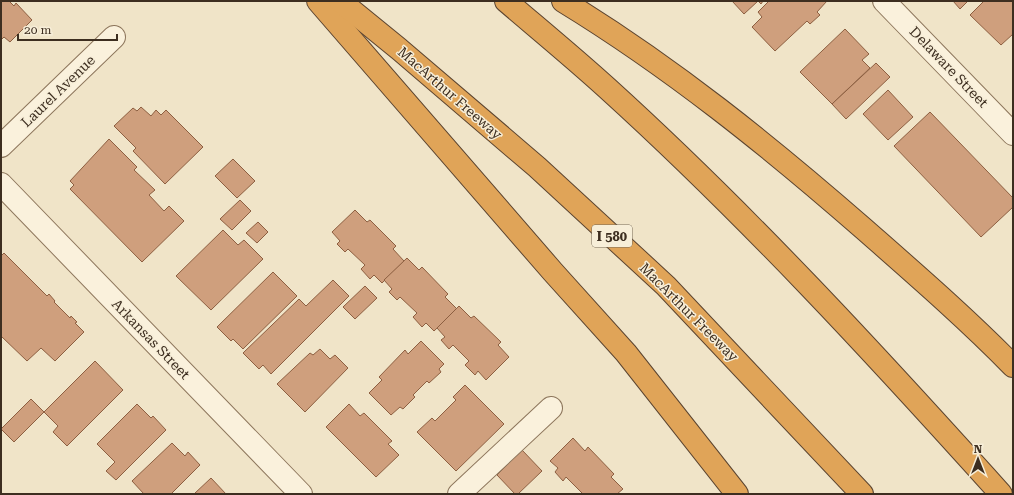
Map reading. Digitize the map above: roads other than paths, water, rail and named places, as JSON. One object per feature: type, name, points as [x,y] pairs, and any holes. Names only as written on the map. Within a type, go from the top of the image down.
[{"type":"highway","points":[[318,1],[548,266],[626,353],[737,494]]},
{"type":"highway","name":"MacArthur Freeway","points":[[340,1],[399,49],[537,167],[666,286],[862,494]]},
{"type":"highway","points":[[506,1],[607,88],[744,220],[880,360],[1001,494]]},
{"type":"highway","points":[[563,1],[674,74],[789,164],[896,257],[1013,366]]},
{"type":"street","name":"Delaware Street","points":[[884,1],[1013,134]]},
{"type":"street","name":"Laurel Avenue","points":[[1,146],[114,37]]},
{"type":"street","name":"Arkansas Street","points":[[1,184],[301,494]]},
{"type":"street","points":[[459,494],[551,408]]}]
